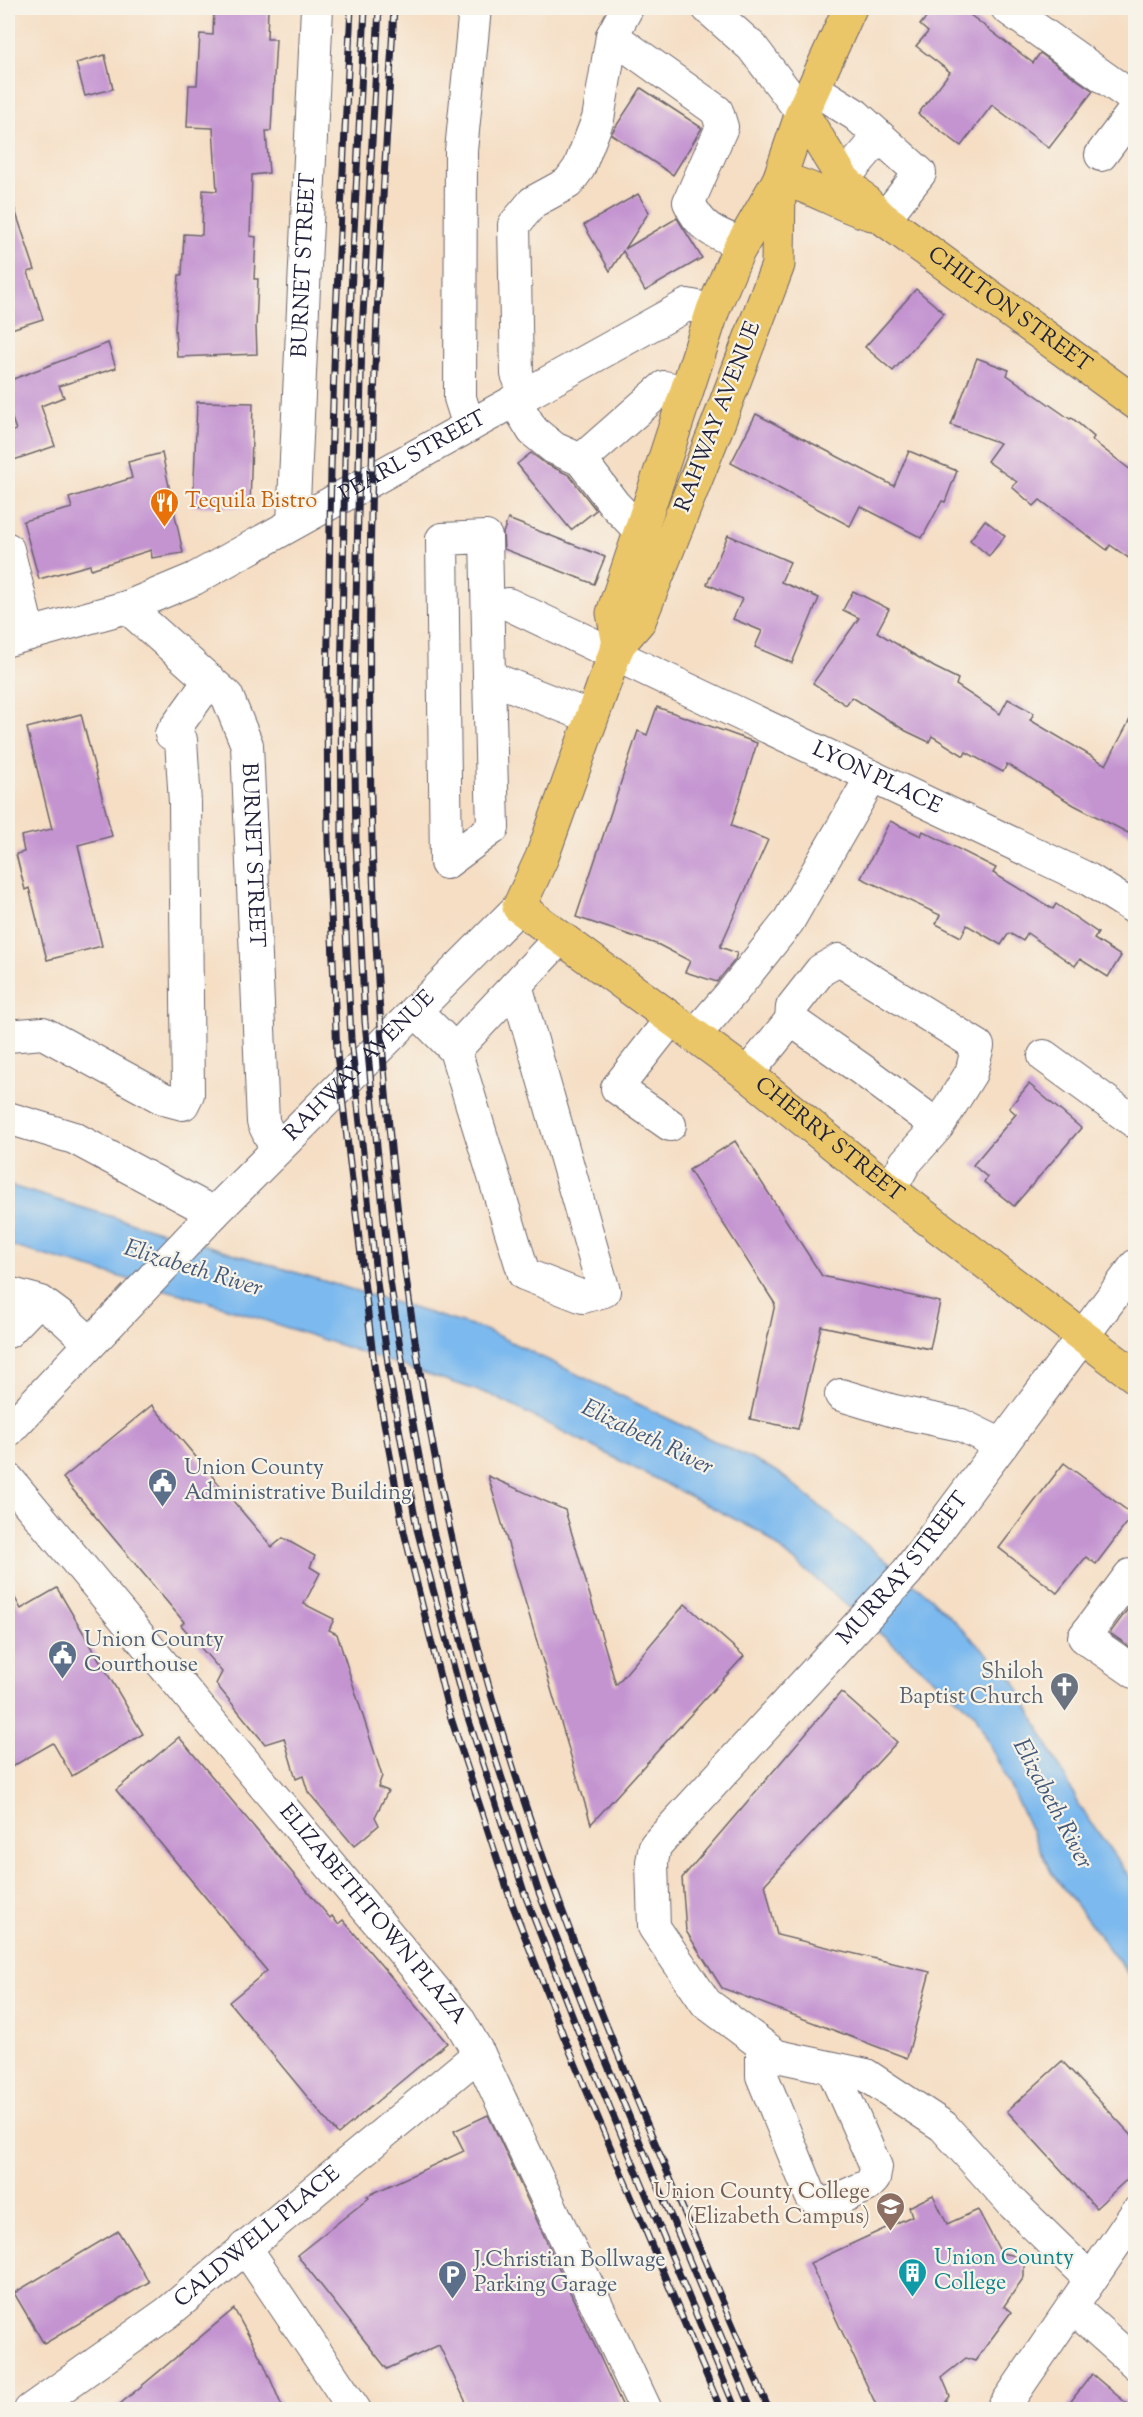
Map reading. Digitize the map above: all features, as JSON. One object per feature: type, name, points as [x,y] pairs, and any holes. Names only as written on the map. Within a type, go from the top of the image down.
[{"type":"main road","name":"RAHWAY AVENUE","points":[[617,649],[613,613],[712,310],[742,244],[779,180],[808,100],[850,8]]},
{"type":"main road","name":"CHILTON STREET","points":[[808,100],[843,180],[883,218],[1136,403]]},
{"type":"main road","name":"RAHWAY AVENUE","points":[[519,907],[543,857],[617,649],[639,621],[777,265],[779,180]]},
{"type":"main road","name":"CHILTON STREET","points":[[779,180],[797,182],[851,209],[883,218]]},
{"type":"main road","points":[[705,455],[726,354],[727,336],[724,321],[712,310]]},
{"type":"main road","name":"CHERRY STREET","points":[[519,907],[747,1074],[890,1190],[1136,1377]]},
{"type":"street","name":"BURNET STREET","points":[[293,523],[317,8]]},
{"type":"street","points":[[469,426],[460,398],[460,151],[475,8]]},
{"type":"street","points":[[627,8],[612,36],[598,119],[579,168],[568,183],[533,202],[514,225],[517,374],[520,397],[533,431],[554,448],[581,460],[614,504],[641,532]]},
{"type":"street","points":[[708,8],[808,100],[856,115],[920,172],[883,218]]},
{"type":"street","points":[[1007,8],[1136,100]]},
{"type":"street","points":[[612,36],[717,111],[722,127],[689,202],[695,217],[711,231],[742,244]]},
{"type":"street","points":[[1101,155],[1136,108]]},
{"type":"street","points":[[843,180],[879,137]]},
{"type":"street","name":"PEARL STREET","points":[[18,637],[127,606],[194,579],[687,305],[712,310]]},
{"type":"street","points":[[581,460],[664,387],[687,392]]},
{"type":"street","points":[[486,537],[489,677],[493,828],[446,863],[442,539],[486,537]]},
{"type":"street","points":[[8,549],[18,637]]},
{"type":"street","name":"LYON PLACE","points":[[508,604],[617,649],[872,776],[1088,879],[1136,909]]},
{"type":"street","name":"BURNET STREET","points":[[127,606],[227,696],[247,745],[263,1122],[276,1149]]},
{"type":"street","points":[[489,677],[591,717]]},
{"type":"street","points":[[8,1036],[43,1033],[164,1100],[183,1104],[188,1094],[185,803],[181,740],[171,734],[210,680]]},
{"type":"street","points":[[670,1125],[617,1088],[683,1027],[734,990],[788,922],[872,776]]},
{"type":"street","name":"RAHWAY AVENUE","points":[[8,1431],[214,1212],[519,907]]},
{"type":"street","points":[[455,1050],[560,938]]},
{"type":"street","points":[[747,1074],[790,1020],[792,1007],[821,970],[838,960],[978,1046],[971,1073],[938,1126],[905,1163],[890,1190]]},
{"type":"street","points":[[415,1010],[455,1050],[524,1274],[583,1297],[604,1291],[516,984]]},
{"type":"street","points":[[790,1020],[938,1126]]},
{"type":"street","points":[[1044,1056],[1136,1123]]},
{"type":"street","points":[[8,1118],[74,1138],[214,1212]]},
{"type":"street","name":"MURRAY STREET","points":[[762,2045],[706,2003],[654,1927],[653,1854],[655,1846],[907,1572],[1136,1265]]},
{"type":"street","points":[[8,1293],[38,1302],[64,1319],[90,1343]]},
{"type":"street","points":[[8,1332],[38,1302]]},
{"type":"street","points":[[842,1395],[894,1411],[961,1425],[1002,1445]]},
{"type":"street","name":"ELIZABETHTOWN PLAZA","points":[[8,1479],[458,2018],[479,2054],[646,2409]]},
{"type":"street","points":[[1130,1575],[1084,1637],[1136,1673]]},
{"type":"street","points":[[762,2045],[777,2056],[866,2074],[943,2126],[1014,2205],[1090,2279]]},
{"type":"street","points":[[762,2045],[762,2076],[812,2196],[820,2202],[829,2203],[867,2186],[874,2179],[876,2167],[832,2068]]},
{"type":"street","name":"CALDWELL PLACE","points":[[30,2409],[167,2313],[479,2054]]},
{"type":"street","points":[[1002,2409],[1136,2213]]},
{"type":"street","points":[[245,2247],[355,2409]]},
{"type":"street","points":[[1072,2307],[1136,2364]]},
{"type":"water","name":"Elizabeth River","points":[[8,1185],[488,1331],[778,1472],[930,1597],[1014,1680],[1081,1808],[1135,1885],[1135,1983],[1051,1872],[975,1714],[760,1532],[491,1395],[212,1303],[8,1245]]},
{"type":"building","points":[[214,8],[268,8],[267,39],[276,39],[271,131],[266,131],[269,173],[252,175],[250,236],[256,237],[254,279],[258,279],[257,354],[177,357],[175,328],[179,275],[182,275],[184,234],[202,235],[203,190],[217,191],[213,128],[187,127],[189,85],[197,85],[200,34],[213,35]]},
{"type":"building","points":[[934,8],[961,8],[1033,63],[1040,53],[1093,91],[1049,148],[992,105],[961,146],[918,114],[950,72],[916,46],[928,32],[920,25]]},
{"type":"building","points":[[105,55],[113,89],[85,96],[76,63]]},
{"type":"building","points":[[641,88],[702,128],[673,175],[611,134]]},
{"type":"building","points":[[638,194],[649,212],[625,249],[677,218],[702,258],[645,291],[623,251],[610,271],[584,225]]},
{"type":"building","points":[[12,201],[35,270],[28,272],[43,319],[8,330],[8,202]]},
{"type":"building","points":[[916,289],[944,313],[893,371],[865,347]]},
{"type":"building","points":[[108,343],[116,368],[59,386],[64,397],[41,406],[55,446],[8,462],[8,433],[16,430],[8,407],[8,381]]},
{"type":"building","points":[[977,358],[1009,370],[1007,375],[1070,419],[1072,418],[1094,437],[1092,440],[1136,474],[1136,563],[1110,545],[1107,550],[1040,500],[1034,506],[1012,487],[1017,482],[987,461],[1000,443],[951,425]]},
{"type":"building","points":[[197,402],[253,403],[250,508],[193,506]]},
{"type":"building","points":[[756,414],[894,486],[909,451],[957,471],[945,502],[942,501],[922,538],[860,506],[850,526],[731,463]]},
{"type":"building","points":[[162,453],[183,553],[152,558],[151,550],[91,569],[90,565],[39,579],[23,521],[72,508],[69,498],[132,478],[128,462]]},
{"type":"building","points":[[531,453],[546,464],[569,475],[596,510],[571,530],[517,464]]},
{"type":"building","points":[[508,519],[605,557],[594,584],[504,549],[503,533]]},
{"type":"building","points":[[985,520],[1005,536],[989,556],[970,540]]},
{"type":"building","points":[[728,535],[790,562],[781,582],[819,598],[792,663],[755,647],[762,631],[733,619],[742,599],[707,584]]},
{"type":"building","points":[[853,591],[889,609],[877,632],[958,679],[956,685],[1000,714],[1008,699],[1034,713],[1030,720],[1106,765],[1136,708],[1136,837],[1074,805],[1007,764],[1003,772],[966,752],[964,756],[932,736],[929,742],[906,731],[852,697],[846,705],[813,683],[859,618],[843,610]]},
{"type":"building","points":[[657,707],[757,743],[731,826],[768,840],[720,947],[737,953],[735,960],[717,982],[685,972],[690,961],[659,945],[576,917],[638,731],[647,735]]},
{"type":"building","points":[[81,714],[112,836],[78,845],[102,946],[47,960],[29,888],[25,890],[16,854],[24,852],[21,836],[52,829],[27,728]]},
{"type":"building","points":[[890,821],[921,836],[923,831],[996,868],[993,873],[1053,909],[1056,904],[1098,933],[1094,939],[1121,956],[1108,977],[1080,959],[1075,966],[1027,933],[1023,941],[1009,933],[1001,945],[967,925],[961,937],[936,924],[940,915],[861,878]]},
{"type":"building","points":[[1029,1084],[1081,1128],[1014,1206],[984,1182],[987,1177],[973,1165],[1016,1114],[1009,1108]]},
{"type":"building","points":[[735,1141],[822,1276],[940,1302],[930,1349],[821,1326],[798,1429],[750,1419],[775,1304],[689,1170]]},
{"type":"building","points":[[152,1405],[272,1547],[283,1538],[315,1556],[310,1567],[320,1573],[304,1604],[334,1619],[329,1630],[337,1634],[382,1776],[378,1787],[388,1791],[375,1817],[379,1825],[354,1846],[308,1792],[303,1776],[296,1779],[284,1738],[265,1744],[216,1684],[222,1672],[181,1625],[184,1622],[63,1478]]},
{"type":"building","points":[[1064,1463],[1133,1515],[1096,1564],[1086,1557],[1057,1593],[999,1548]]},
{"type":"building","points":[[488,1476],[565,1510],[616,1685],[685,1604],[744,1656],[591,1824]]},
{"type":"building","name":"Union County Courthouse","points":[[8,1585],[21,1609],[57,1588],[143,1734],[72,1776],[53,1743],[8,1769]]},
{"type":"building","points":[[1136,1598],[1136,1651],[1110,1633]]},
{"type":"building","points":[[841,1692],[897,1742],[765,1884],[777,1935],[930,1972],[907,2058],[722,1988],[686,1931],[682,1878]]},
{"type":"building","points":[[179,1737],[330,1918],[332,1916],[338,1924],[343,1920],[447,2043],[338,2134],[229,2002],[267,1971],[116,1790]]},
{"type":"building","points":[[1062,2061],[1136,2140],[1136,2171],[1096,2208],[1007,2111]]},
{"type":"building","name":"J.Christian Bollwage Parking Garage","points":[[488,2115],[624,2409],[469,2409],[439,2345],[387,2369],[297,2255],[369,2198],[367,2196],[464,2151],[454,2131]]},
{"type":"building","name":"Union County College","points":[[933,2195],[947,2224],[978,2210],[1001,2253],[1012,2255],[1024,2264],[1024,2277],[1004,2306],[1011,2312],[975,2361],[966,2358],[942,2377],[950,2396],[941,2409],[878,2409],[810,2263],[912,2216],[909,2207]]},
{"type":"building","points":[[118,2231],[149,2282],[44,2344],[14,2293]]},
{"type":"building","points":[[234,2309],[264,2364],[283,2409],[114,2409]]},
{"type":"building","points":[[1092,2374],[1133,2409],[1065,2409]]},
{"type":"railway","points":[[351,8],[335,334],[331,469],[327,692],[328,842],[337,1054],[375,1373],[404,1532],[448,1709],[511,1901],[564,2037],[721,2410]]},
{"type":"railway","points":[[365,8],[345,459],[341,692],[342,842],[351,1039],[376,1275],[390,1378],[417,1529],[463,1702],[525,1895],[578,2031],[736,2410]]},
{"type":"railway","points":[[379,8],[362,334],[354,692],[356,842],[365,1022],[390,1281],[405,1380],[432,1527],[476,1698],[538,1890],[592,2028],[752,2410]]},
{"type":"railway","points":[[394,8],[378,300],[371,511],[369,681],[372,852],[381,1023],[396,1193],[418,1362],[450,1529],[491,1694],[519,1786],[583,1966],[619,2056],[769,2410]]},
{"type":"place","name":"Tequila Bistro","points":[[164,528]]},
{"type":"place","name":"Union County Administrative Building","points":[[163,1508]]},
{"type":"place","name":"Union County Courthouse","points":[[63,1680]]},
{"type":"place","name":"Shiloh Baptist Church","points":[[1065,1712]]},
{"type":"place","name":"Union County College (Elizabeth Campus)","points":[[891,2232]]},
{"type":"place","name":"Union County College","points":[[913,2298]]},
{"type":"place","name":"J.Christian Bollwage Parking Garage","points":[[453,2300]]}]
